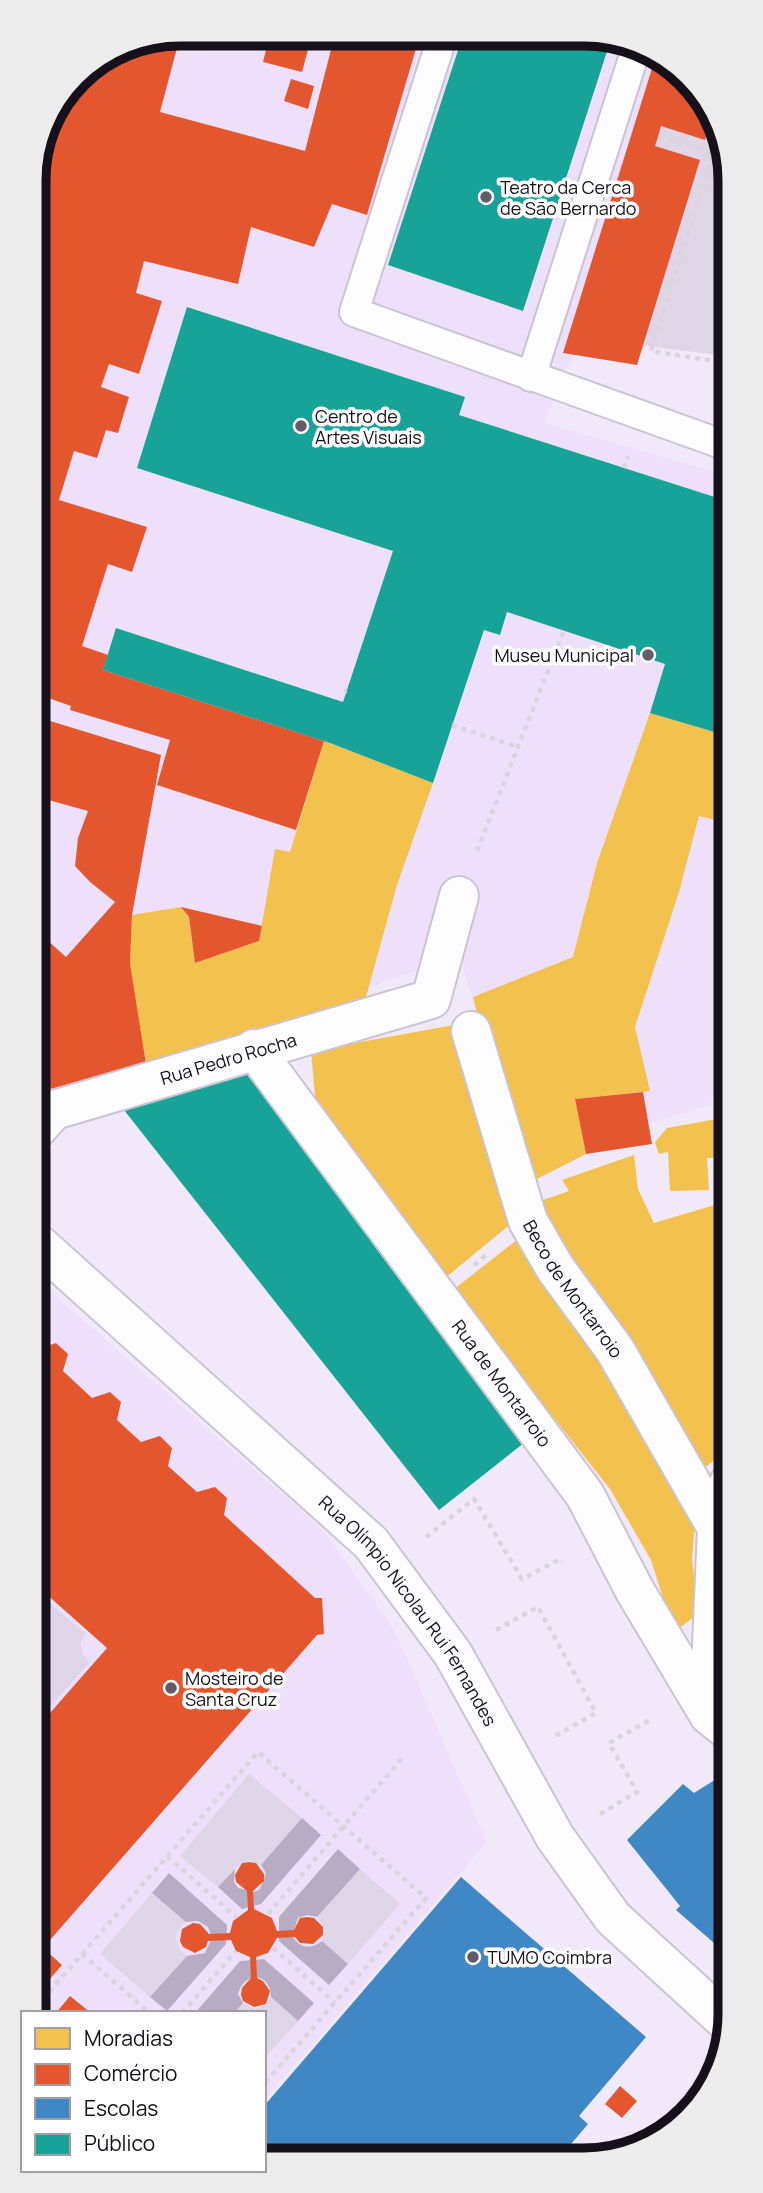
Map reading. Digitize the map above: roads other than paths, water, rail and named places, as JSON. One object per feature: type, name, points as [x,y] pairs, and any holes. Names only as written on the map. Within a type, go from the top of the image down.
[{"type":"street","name":"Rua Pedro Rocha","points":[[46,1119],[54,1110],[431,999],[459,896]]},
{"type":"street","name":"Beco de Montarroio","points":[[471,1031],[528,1222],[561,1278],[615,1350],[717,1528]]},
{"type":"street","name":"Rua de Montarroio","points":[[254,1049],[585,1495],[635,1591],[717,1720]]},
{"type":"street","name":"Rua Olímpio Nicolau Rui Fernandes","points":[[46,1251],[371,1543],[453,1654],[555,1838],[613,1918],[717,2013]]},
{"type":"street","points":[[717,1528],[717,1553]]},
{"type":"lane","points":[[439,46],[354,312],[718,443]]},
{"type":"lane","points":[[531,377],[634,56]]},
{"type":"place","name":"Teatro da Cerca de São Bernardo","points":[[486,197]]},
{"type":"place","name":"Centro de Artes Visuais","points":[[301,426]]},
{"type":"place","name":"Museu Municipal","points":[[648,655]]},
{"type":"place","name":"Mosteiro de Santa Cruz","points":[[171,1688]]},
{"type":"place","name":"TUMO Coimbra","points":[[473,1957]]}]
